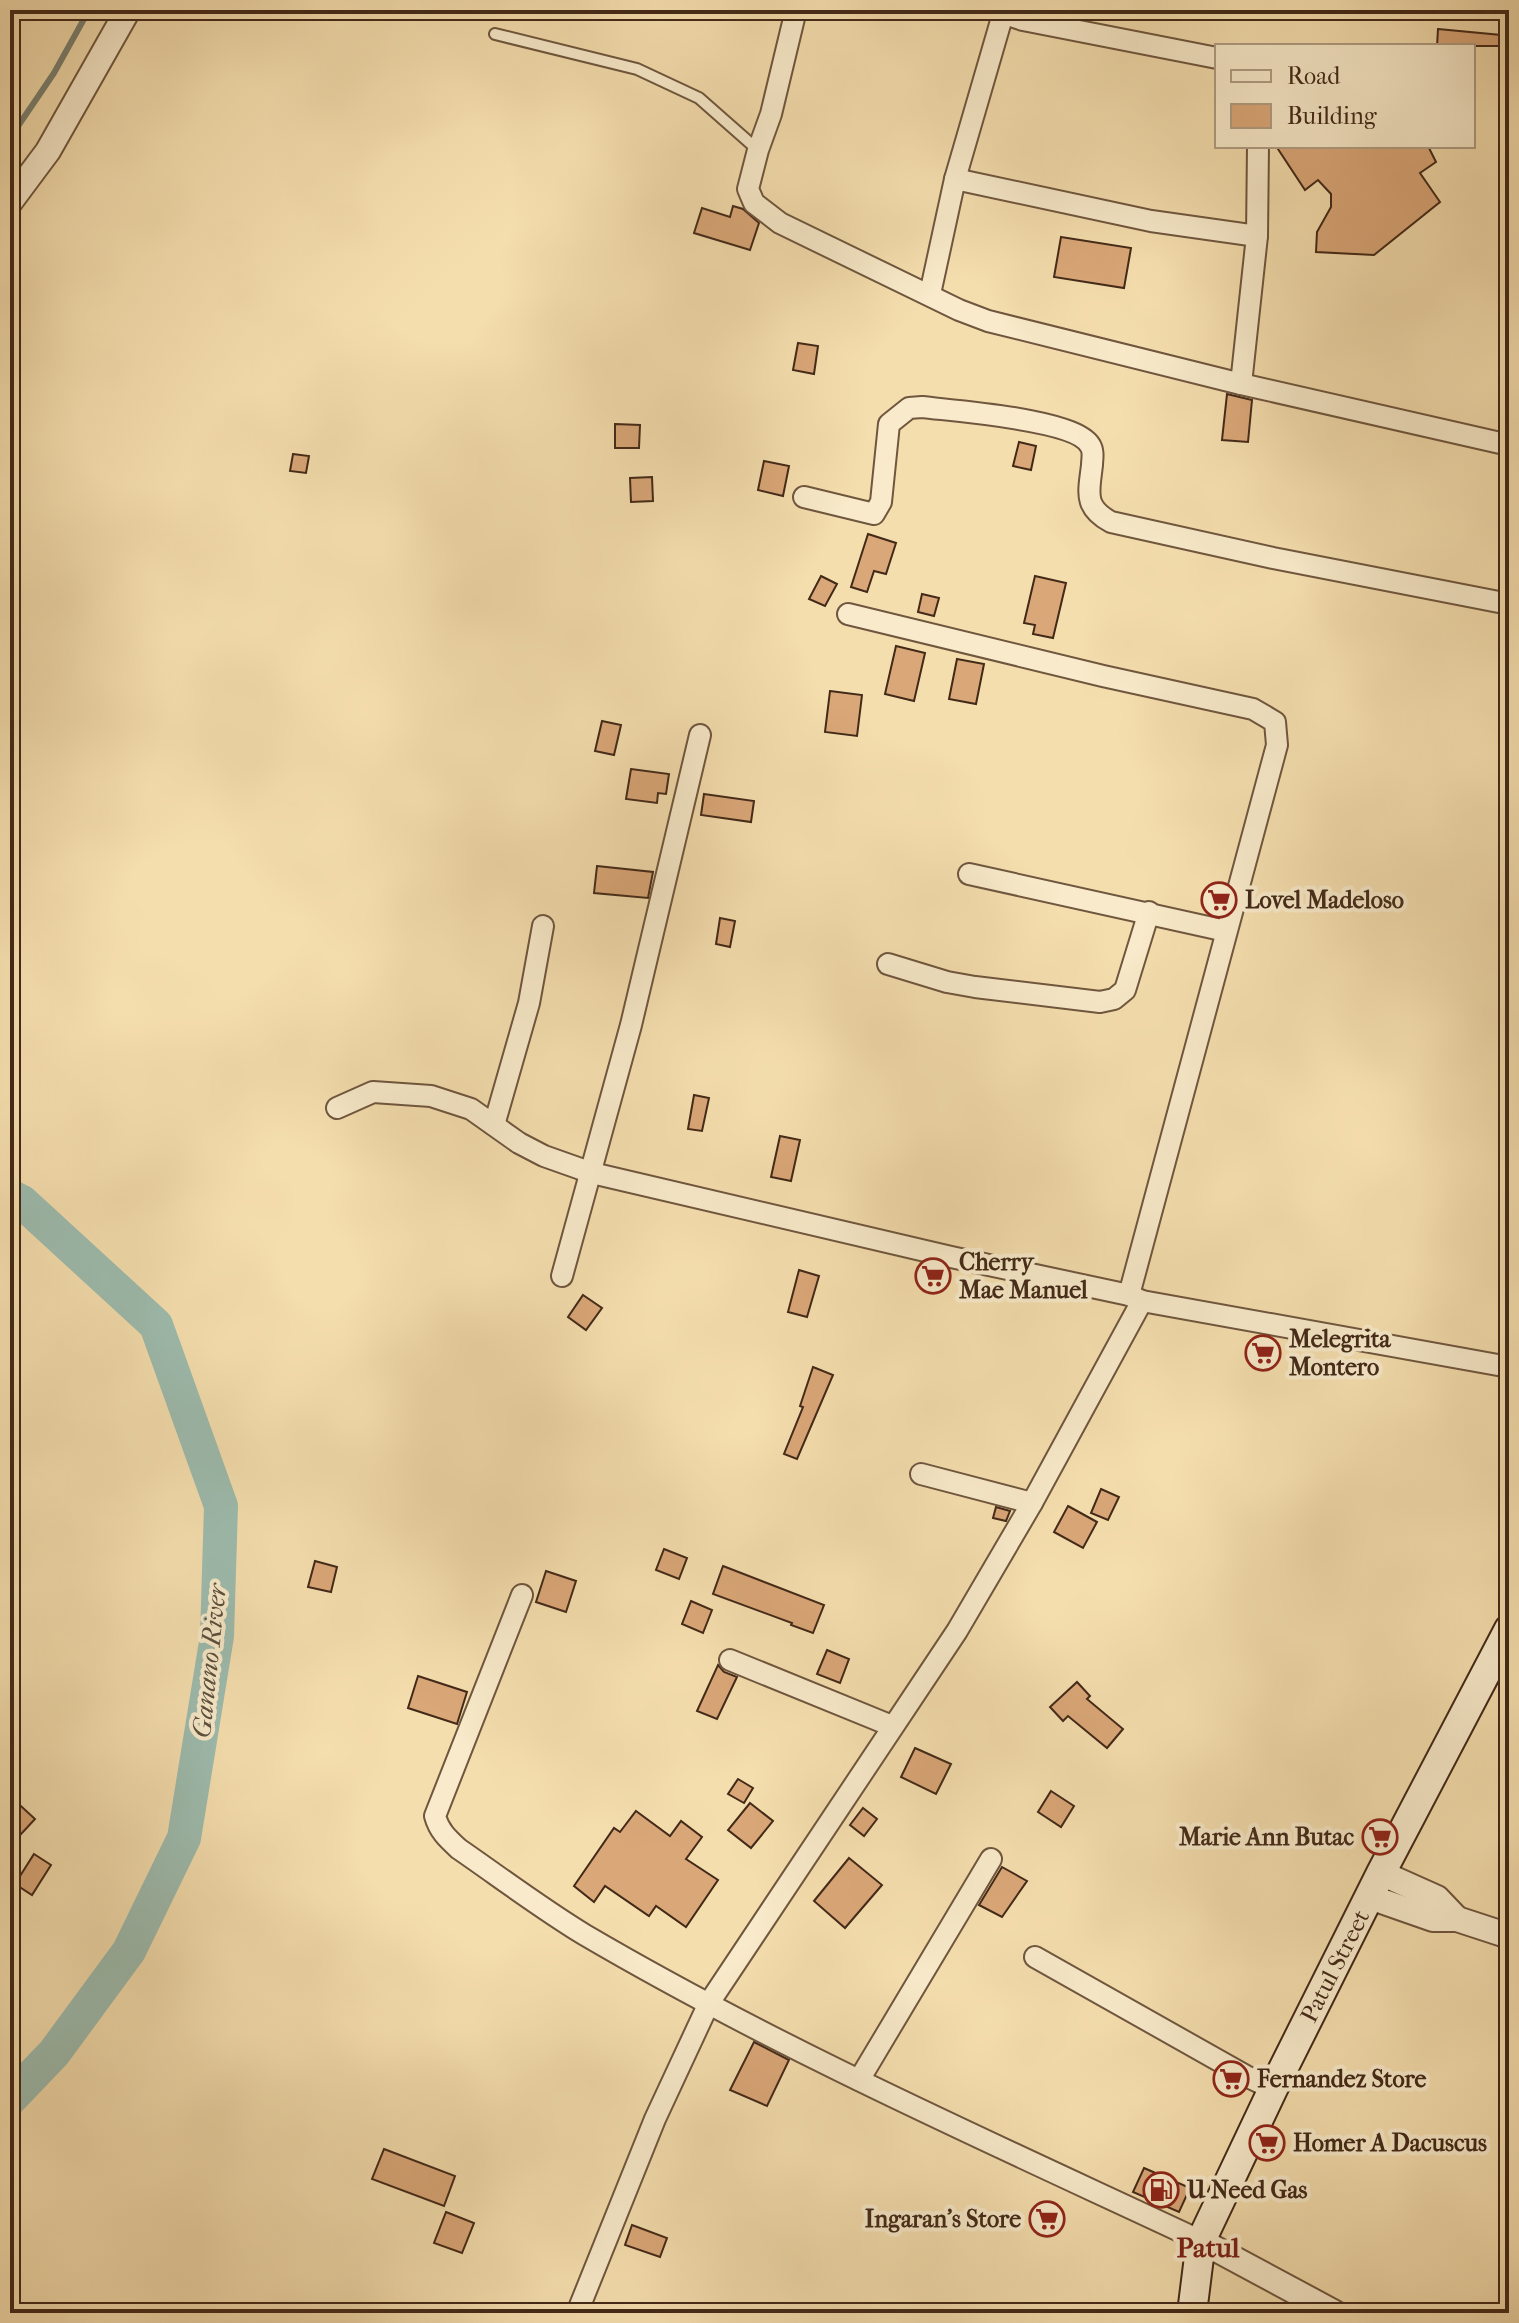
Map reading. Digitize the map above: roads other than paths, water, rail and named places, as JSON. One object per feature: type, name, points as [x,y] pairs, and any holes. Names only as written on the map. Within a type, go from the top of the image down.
[{"type":"main road","name":"Patul Street","points":[[1192,2313],[1201,2241],[1273,2089],[1509,1629]]},
{"type":"street","points":[[10,202],[48,151],[128,10]]},
{"type":"street","points":[[796,10],[771,114],[748,189],[760,210],[780,223],[959,310],[988,321],[1241,384],[1509,445]]},
{"type":"street","points":[[930,294],[955,179],[998,12],[1023,20],[1215,58]]},
{"type":"street","points":[[1241,384],[1257,236],[1258,148]]},
{"type":"street","points":[[955,179],[1151,221],[1257,236]]},
{"type":"street","points":[[804,497],[874,514],[881,502],[889,424],[909,408],[1022,418],[1075,433],[1089,443],[1093,450],[1088,497],[1091,507],[1111,522],[1273,558],[1509,604]]},
{"type":"street","points":[[577,2313],[655,2119],[709,2003],[957,1631],[1032,1503],[1135,1298],[1226,931],[1277,745],[1275,722],[1253,709],[848,614]]},
{"type":"street","points":[[562,1276],[638,997],[700,735]]},
{"type":"street","points":[[969,874],[1226,931]]},
{"type":"street","points":[[888,964],[947,982],[1100,1002],[1114,999],[1125,990],[1149,912]]},
{"type":"street","points":[[494,1125],[529,1003],[543,926]]},
{"type":"street","points":[[337,1108],[373,1092],[431,1096],[471,1109],[519,1143],[544,1156],[592,1173],[1135,1298],[1509,1367]]},
{"type":"street","points":[[921,1474],[1032,1503]]},
{"type":"street","points":[[522,1595],[435,1816],[438,1827],[459,1849],[583,1934],[709,2003],[859,2080],[1201,2241],[1335,2313]]},
{"type":"street","points":[[730,1660],[892,1726]]},
{"type":"street","points":[[859,2080],[991,1859]]},
{"type":"street","points":[[1376,1885],[1437,1898],[1457,1919],[1509,1936]]},
{"type":"street","points":[[1035,1957],[1273,2089]]},
{"type":"lane","points":[[495,34],[637,69],[699,98],[758,150]]},
{"type":"waterway","points":[[10,138],[54,73],[89,10]]},
{"type":"waterway","name":"Ganano River","points":[[10,1196],[22,1202],[156,1325],[221,1506],[217,1636],[184,1838],[129,1951],[54,2053],[10,2099]]},
{"type":"place","name":"Lovel Madeloso","points":[[1219,900]]},
{"type":"place","name":"Cherry Mae Manuel","points":[[933,1276]]},
{"type":"place","name":"Melegrita Montero","points":[[1263,1353]]},
{"type":"place","name":"Marie Ann Butac","points":[[1380,1837]]},
{"type":"place","name":"Fernandez Store","points":[[1231,2079]]},
{"type":"place","name":"Homer A Dacuscus","points":[[1267,2143]]},
{"type":"place","name":"U Need Gas","points":[[1161,2190]]},
{"type":"place","name":"Ingaran's Store","points":[[1047,2219]]},
{"type":"district","name":"Patul","points":[[1208,2247]]}]
